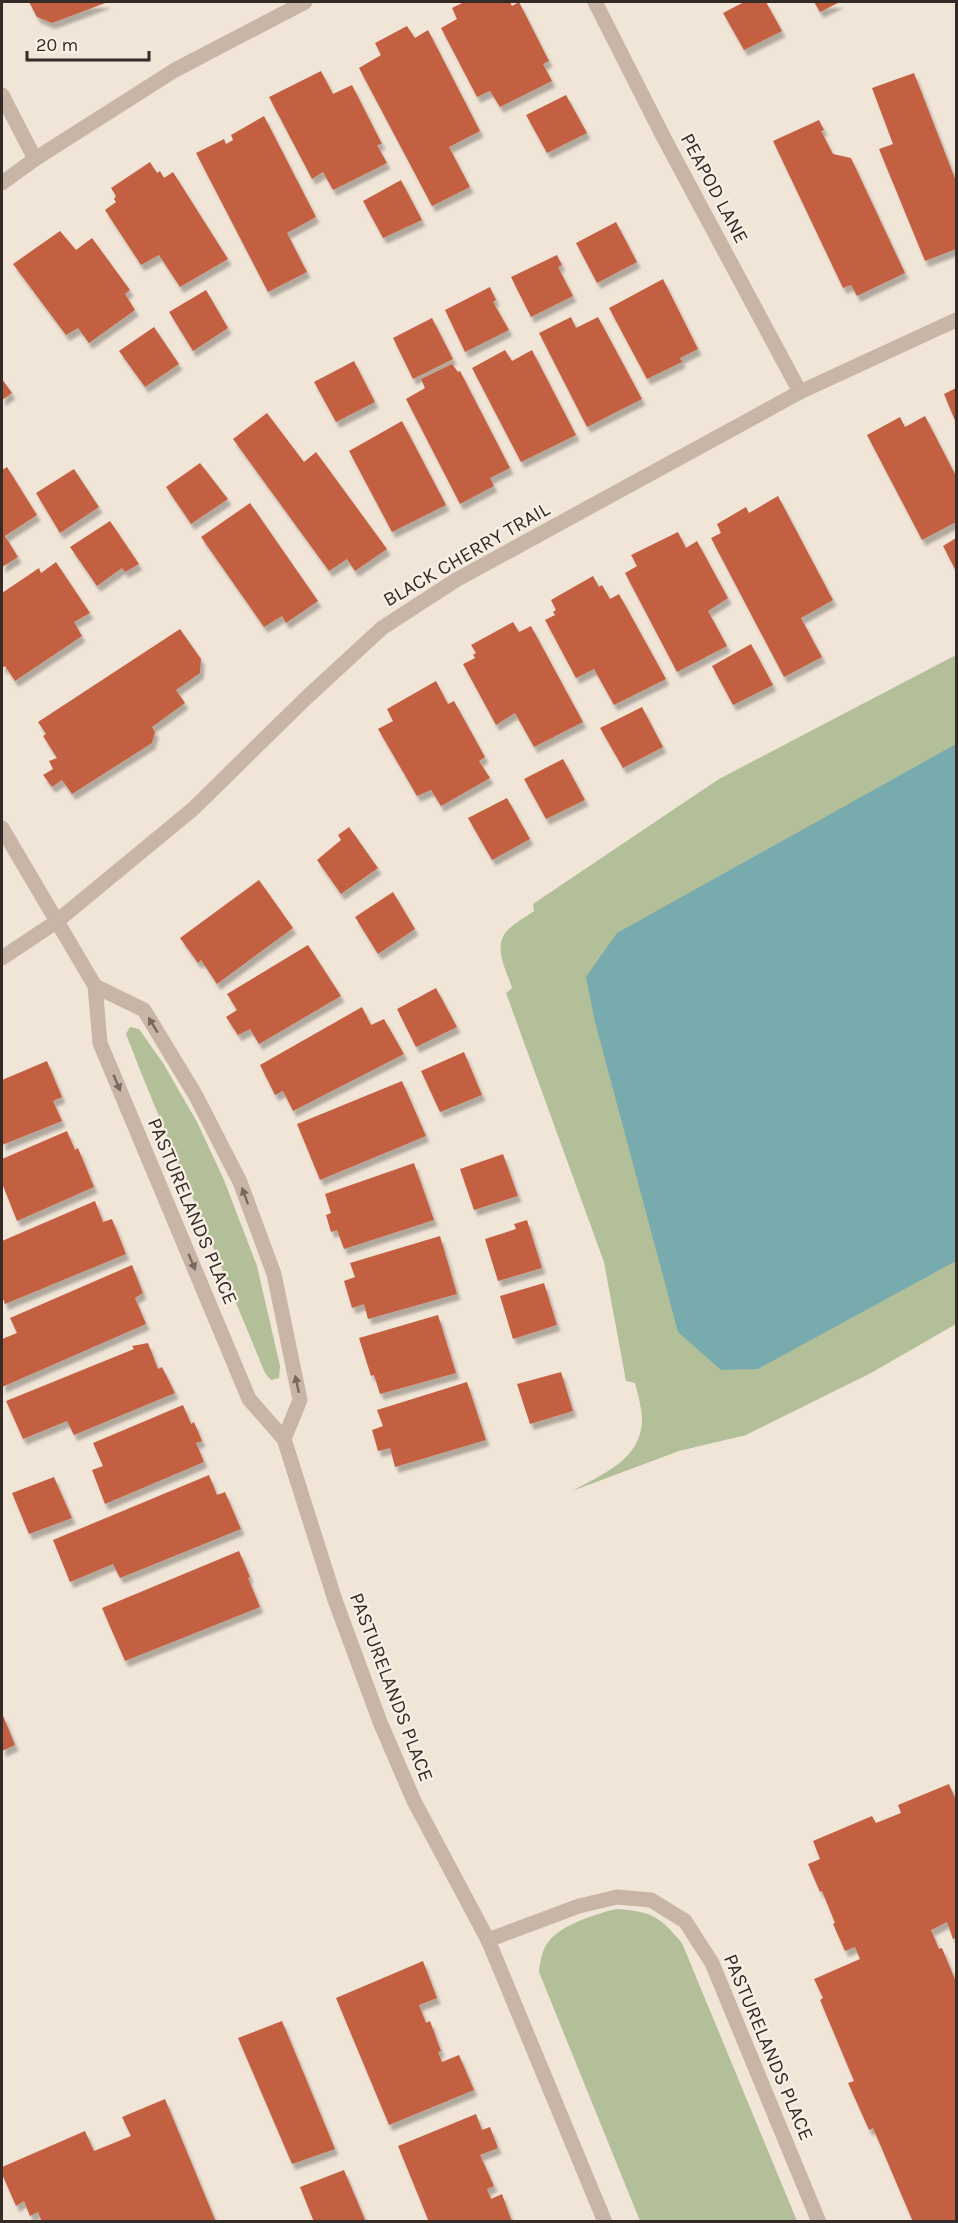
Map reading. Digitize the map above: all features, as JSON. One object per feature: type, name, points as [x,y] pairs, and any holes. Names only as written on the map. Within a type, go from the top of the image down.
[{"type":"street","points":[[2,183],[35,159],[175,70],[305,2]]},
{"type":"street","name":"PEAPOD LANE","points":[[595,2],[665,140],[800,393]]},
{"type":"street","points":[[2,95],[35,159]]},
{"type":"street","name":"BLACK CHERRY TRAIL","points":[[2,958],[56,922],[193,809],[305,699],[382,628],[456,580],[800,393],[957,320]]},
{"type":"street","name":"PASTURELANDS PLACE","points":[[2,828],[95,986],[100,1042],[249,1400],[284,1439],[335,1600],[380,1722],[414,1801],[488,1940],[605,2222]]},
{"type":"street","points":[[95,986],[144,1010],[196,1096],[240,1182],[274,1274],[300,1400],[284,1439]]},
{"type":"street","name":"PASTURELANDS PLACE","points":[[488,1940],[579,1906],[617,1897],[651,1900],[685,1921],[712,1963],[819,2222]]},
{"type":"green space","points":[[956,655],[956,1324],[871,1373],[746,1435],[679,1451],[572,1491],[607,1472],[627,1455],[640,1434],[641,1411],[635,1383],[626,1381],[604,1262],[506,993],[512,988],[501,955],[502,938],[511,927],[534,911],[533,904],[719,779]]},
{"type":"green space","points":[[130,1027],[139,1029],[163,1063],[197,1122],[224,1180],[257,1266],[280,1366],[279,1378],[271,1380],[265,1373],[126,1034]]},
{"type":"green space","points":[[617,1909],[654,1917],[661,1921],[682,1943],[797,2221],[640,2221],[539,1972],[545,1948],[555,1935],[580,1920]]},
{"type":"water","points":[[956,744],[956,1261],[758,1369],[721,1370],[678,1332],[595,1022],[586,977],[617,933]]},
{"type":"building","points":[[29,2],[108,2],[52,23],[37,17]]},
{"type":"building","points":[[464,2],[510,2],[512,6],[519,2],[549,61],[543,64],[552,81],[500,107],[490,91],[477,97],[441,28],[457,19],[452,8]]},
{"type":"building","points":[[744,2],[766,2],[782,31],[744,50],[723,13]]},
{"type":"building","points":[[814,2],[840,2],[820,12]]},
{"type":"building","points":[[407,26],[415,38],[428,30],[480,131],[449,147],[470,187],[432,206],[359,68],[381,55],[375,43]]},
{"type":"building","points":[[321,71],[333,94],[352,85],[382,144],[377,145],[387,163],[333,190],[323,172],[312,179],[269,97]]},
{"type":"building","points":[[914,73],[956,181],[956,249],[925,261],[879,149],[893,144],[872,88]]},
{"type":"building","points":[[566,95],[587,133],[547,153],[526,115]]},
{"type":"building","points":[[264,116],[316,217],[287,233],[307,272],[268,292],[196,153],[224,139],[226,144],[233,140],[231,135]]},
{"type":"building","points":[[819,120],[824,130],[821,131],[833,154],[851,158],[905,273],[857,296],[851,285],[843,288],[773,141]]},
{"type":"building","points":[[150,162],[157,173],[160,171],[164,178],[173,172],[228,259],[180,287],[159,255],[141,265],[105,210],[116,202],[114,199],[116,196],[111,188]]},
{"type":"building","points":[[401,180],[422,220],[383,238],[363,201]]},
{"type":"building","points":[[616,222],[637,262],[597,283],[576,243]]},
{"type":"building","points":[[60,231],[76,250],[92,238],[130,290],[125,294],[135,310],[89,343],[78,328],[66,335],[13,264]]},
{"type":"building","points":[[557,255],[562,265],[558,267],[573,296],[531,317],[511,277]]},
{"type":"building","points":[[663,279],[698,349],[680,358],[682,362],[647,379],[609,308]]},
{"type":"building","points":[[490,287],[496,300],[493,302],[509,330],[465,352],[445,310]]},
{"type":"building","points":[[206,290],[228,328],[193,351],[169,312]]},
{"type":"building","points":[[571,317],[576,328],[598,317],[642,399],[587,427],[539,333]]},
{"type":"building","points":[[432,318],[453,359],[413,379],[393,338]]},
{"type":"building","points":[[154,327],[179,364],[145,387],[119,351]]},
{"type":"building","points":[[505,350],[512,361],[532,350],[576,435],[521,462],[472,368]]},
{"type":"building","points":[[354,361],[375,402],[336,422],[314,382]]},
{"type":"building","points":[[452,364],[458,372],[460,371],[510,468],[490,478],[494,486],[460,504],[406,399],[425,388],[421,379]]},
{"type":"building","points":[[2,379],[12,393],[2,400]]},
{"type":"building","points":[[956,388],[956,423],[944,394]]},
{"type":"building","points":[[267,413],[304,462],[316,452],[387,549],[355,571],[347,559],[329,571],[233,439]]},
{"type":"building","points":[[925,416],[956,476],[956,522],[922,540],[867,435],[900,417],[905,427]]},
{"type":"building","points":[[402,421],[446,505],[392,532],[349,451]]},
{"type":"building","points":[[200,463],[228,499],[191,524],[166,487]]},
{"type":"building","points":[[7,467],[37,515],[5,536],[18,557],[2,567],[2,470]]},
{"type":"building","points":[[74,469],[99,507],[60,533],[36,493]]},
{"type":"building","points":[[778,496],[833,600],[801,618],[822,657],[784,677],[711,538],[721,533],[717,524],[746,507],[749,513]]},
{"type":"building","points":[[250,503],[318,601],[286,623],[282,616],[264,627],[201,537]]},
{"type":"building","points":[[110,521],[139,564],[125,572],[122,568],[97,586],[70,547]]},
{"type":"building","points":[[678,532],[686,548],[697,541],[728,598],[708,611],[727,646],[677,672],[625,573],[637,566],[631,555]]},
{"type":"building","points":[[956,538],[956,571],[943,546]]},
{"type":"building","points":[[56,562],[90,613],[74,622],[82,636],[15,681],[5,666],[2,668],[2,593],[39,568],[41,573]]},
{"type":"building","points":[[593,576],[599,587],[602,585],[610,599],[619,594],[666,679],[614,705],[594,669],[576,678],[545,620],[555,615],[553,612],[556,610],[551,600]]},
{"type":"building","points":[[513,622],[519,632],[531,626],[583,722],[534,747],[515,713],[496,725],[463,664],[475,658],[473,655],[476,653],[471,645]]},
{"type":"building","points":[[180,629],[201,659],[200,673],[176,690],[185,703],[152,727],[155,732],[152,743],[72,794],[62,780],[52,787],[43,775],[53,769],[49,761],[57,758],[43,736],[46,734],[38,722]]},
{"type":"building","points":[[751,644],[773,685],[733,705],[712,666]]},
{"type":"building","points":[[436,681],[448,704],[454,701],[485,757],[479,761],[490,778],[441,806],[431,790],[417,796],[378,729],[393,721],[387,709]]},
{"type":"building","points":[[642,707],[663,747],[623,768],[600,728]]},
{"type":"building","points":[[563,759],[585,800],[546,819],[524,779]]},
{"type":"building","points":[[507,798],[530,839],[492,860],[468,818]]},
{"type":"building","points":[[349,827],[378,868],[341,894],[317,860],[341,840],[338,835]]},
{"type":"building","points":[[259,880],[293,928],[217,984],[201,960],[198,963],[180,938]]},
{"type":"building","points":[[393,892],[415,929],[378,954],[355,917]]},
{"type":"building","points":[[308,945],[341,996],[259,1044],[250,1029],[238,1035],[226,1017],[237,1010],[227,994]]},
{"type":"building","points":[[436,988],[457,1027],[416,1047],[397,1009]]},
{"type":"building","points":[[362,1007],[371,1025],[384,1019],[404,1054],[293,1111],[283,1091],[275,1095],[260,1065]]},
{"type":"building","points":[[464,1052],[482,1095],[440,1112],[421,1071]]},
{"type":"building","points":[[47,1061],[62,1097],[53,1101],[62,1121],[2,1145],[2,1080]]},
{"type":"building","points":[[402,1081],[426,1136],[320,1180],[297,1124]]},
{"type":"building","points":[[67,1131],[75,1150],[78,1148],[94,1187],[17,1221],[2,1183],[2,1159]]},
{"type":"building","points":[[503,1154],[518,1196],[474,1210],[460,1169]]},
{"type":"building","points":[[414,1163],[434,1220],[344,1249],[337,1230],[331,1232],[326,1215],[331,1213],[325,1194]]},
{"type":"building","points":[[95,1201],[103,1222],[112,1219],[126,1254],[5,1304],[2,1296],[2,1241]]},
{"type":"building","points":[[527,1220],[542,1268],[498,1281],[485,1239],[516,1229],[514,1224]]},
{"type":"building","points":[[440,1236],[457,1294],[368,1319],[364,1304],[352,1308],[344,1281],[355,1277],[350,1263]]},
{"type":"building","points":[[132,1265],[143,1293],[135,1298],[146,1324],[2,1387],[2,1339],[17,1333],[10,1318]]},
{"type":"building","points":[[544,1283],[557,1325],[513,1339],[500,1296]]},
{"type":"building","points":[[438,1315],[456,1373],[380,1394],[374,1375],[371,1376],[359,1338]]},
{"type":"building","points":[[148,1343],[158,1369],[162,1367],[175,1393],[74,1435],[67,1421],[23,1439],[6,1401],[134,1349],[132,1346]]},
{"type":"building","points":[[561,1372],[573,1411],[530,1424],[517,1384]]},
{"type":"building","points":[[467,1382],[486,1440],[395,1467],[390,1448],[378,1451],[372,1430],[383,1426],[377,1410]]},
{"type":"building","points":[[183,1405],[202,1441],[196,1443],[204,1462],[105,1504],[92,1470],[103,1466],[93,1443]]},
{"type":"building","points":[[209,1475],[217,1495],[225,1492],[241,1529],[120,1578],[113,1564],[70,1582],[53,1540]]},
{"type":"building","points":[[54,1477],[72,1518],[29,1534],[12,1493]]},
{"type":"building","points":[[239,1551],[260,1607],[125,1661],[102,1608]]},
{"type":"building","points":[[2,1713],[15,1745],[2,1751]]},
{"type":"building","points":[[949,1784],[956,1800],[956,1938],[953,1939],[947,1922],[931,1930],[939,1949],[942,1948],[956,1982],[956,2222],[913,2222],[873,2128],[869,2130],[848,2083],[854,2081],[820,2000],[823,1998],[814,1979],[860,1959],[855,1947],[845,1951],[822,1891],[820,1892],[808,1864],[820,1859],[813,1841],[872,1816],[876,1823],[901,1813],[898,1805]]},
{"type":"building","points":[[423,1961],[437,1998],[419,2005],[426,2023],[430,2021],[441,2051],[438,2052],[442,2062],[459,2055],[474,2090],[389,2125],[336,1998]]},
{"type":"building","points":[[282,2021],[335,2149],[292,2164],[238,2038]]},
{"type":"building","points":[[165,2099],[216,2222],[42,2222],[38,2212],[30,2216],[24,2201],[16,2206],[2,2174],[2,2167],[85,2131],[94,2151],[131,2136],[122,2117]]},
{"type":"building","points":[[476,2114],[482,2130],[490,2127],[498,2148],[480,2155],[494,2186],[487,2189],[491,2199],[502,2194],[512,2222],[429,2222],[398,2146]]},
{"type":"building","points":[[344,2170],[366,2222],[314,2222],[300,2187]]}]
